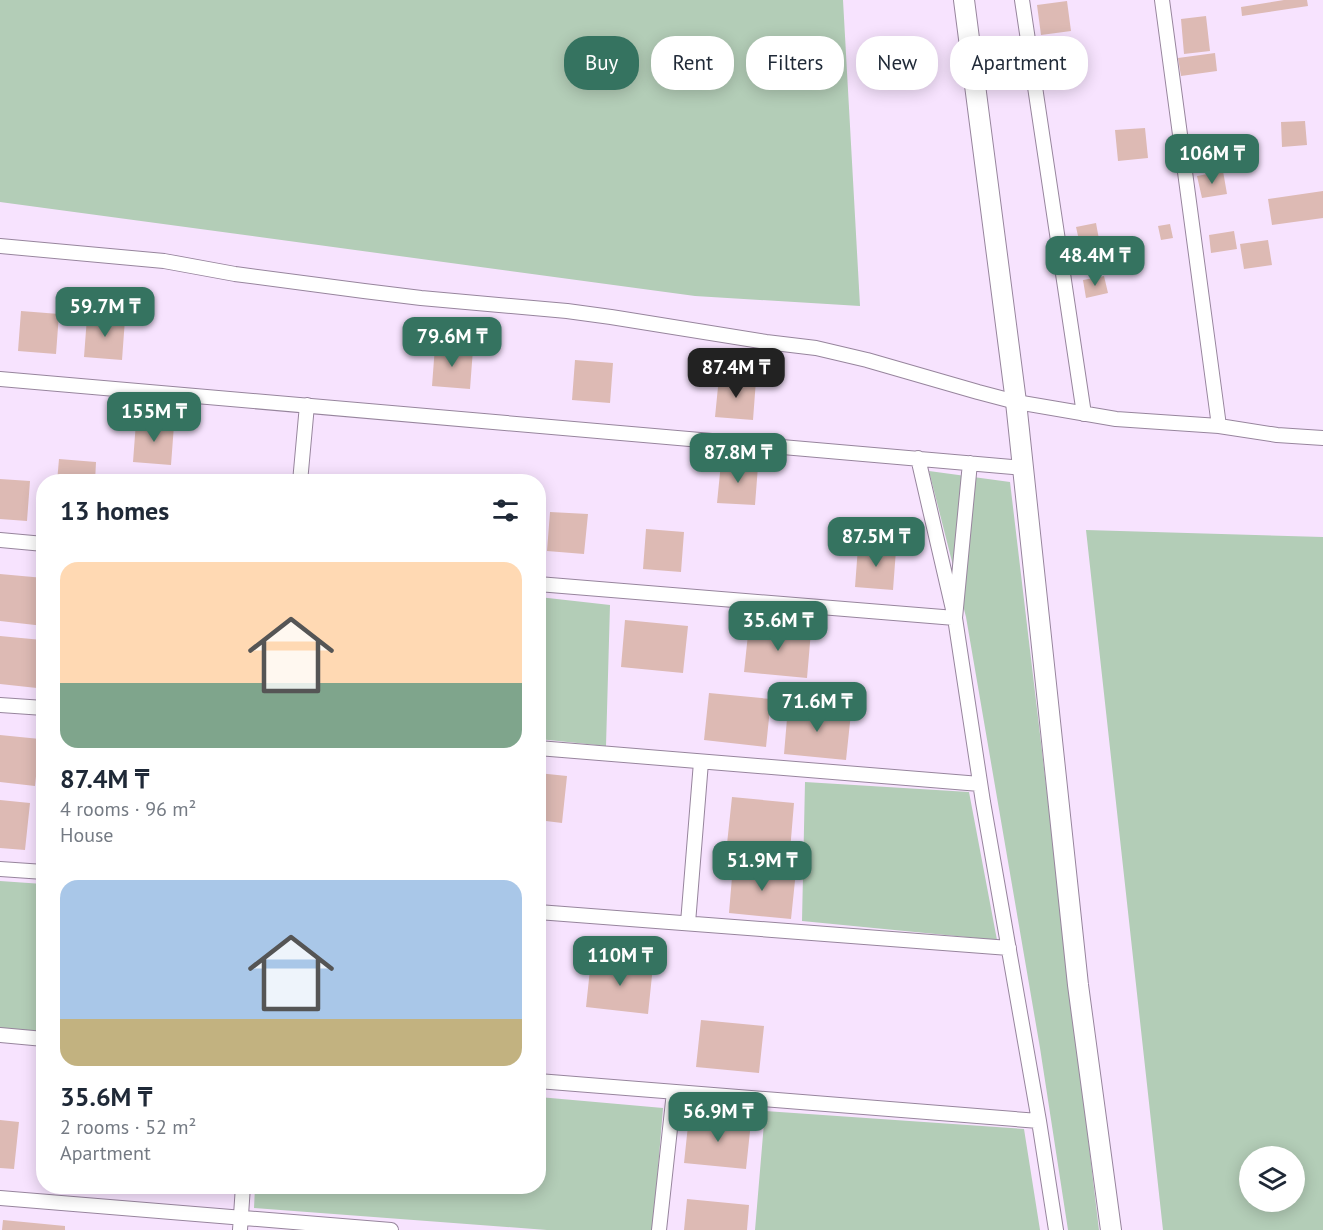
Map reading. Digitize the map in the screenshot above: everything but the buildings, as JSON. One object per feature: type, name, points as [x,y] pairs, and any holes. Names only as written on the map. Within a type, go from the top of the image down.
[{"type":"main road","points":[[964,0],[1016,402],[1077,985],[1111,1230]]},
{"type":"street","points":[[1022,0],[1084,414]]},
{"type":"street","points":[[1162,0],[1219,426]]},
{"type":"street","points":[[0,246],[164,261],[235,274],[421,298],[567,311],[816,348],[1016,402],[1084,414],[1323,438]]},
{"type":"street","points":[[0,379],[1023,468]]},
{"type":"street","points":[[301,474],[307,405]]},
{"type":"street","points":[[918,459],[955,618],[980,784],[1040,1121],[1056,1230]]},
{"type":"street","points":[[955,618],[970,463]]},
{"type":"street","points":[[0,540],[36,543]]},
{"type":"street","points":[[546,585],[955,618]]},
{"type":"street","points":[[0,705],[36,707]]},
{"type":"street","points":[[546,749],[980,784]]},
{"type":"street","points":[[688,923],[701,762]]},
{"type":"street","points":[[0,869],[36,871]]},
{"type":"street","points":[[546,913],[1009,948]]},
{"type":"street","points":[[0,1035],[36,1038]]},
{"type":"street","points":[[546,1082],[1040,1121]]},
{"type":"street","points":[[659,1230],[674,1092]]},
{"type":"street","points":[[240,1224],[242,1194]]},
{"type":"street","points":[[0,1198],[240,1224],[391,1230]]},
{"type":"green space","points":[[0,0],[843,0],[860,306],[695,296],[0,202]]},
{"type":"green space","points":[[929,471],[1010,482],[1099,1230],[1068,1230],[1040,1048],[966,617]]},
{"type":"green space","points":[[1086,530],[1323,537],[1323,1230],[1163,1230]]},
{"type":"green space","points":[[546,598],[610,605],[606,746],[546,740]]},
{"type":"green space","points":[[805,782],[969,792],[997,940],[802,921]]},
{"type":"green space","points":[[0,881],[36,884],[36,1031],[0,1028]]},
{"type":"green space","points":[[546,1098],[663,1108],[653,1230],[547,1230],[254,1208],[255,1194],[546,1194]]},
{"type":"green space","points":[[765,1111],[1024,1129],[1040,1230],[755,1230]]}]
